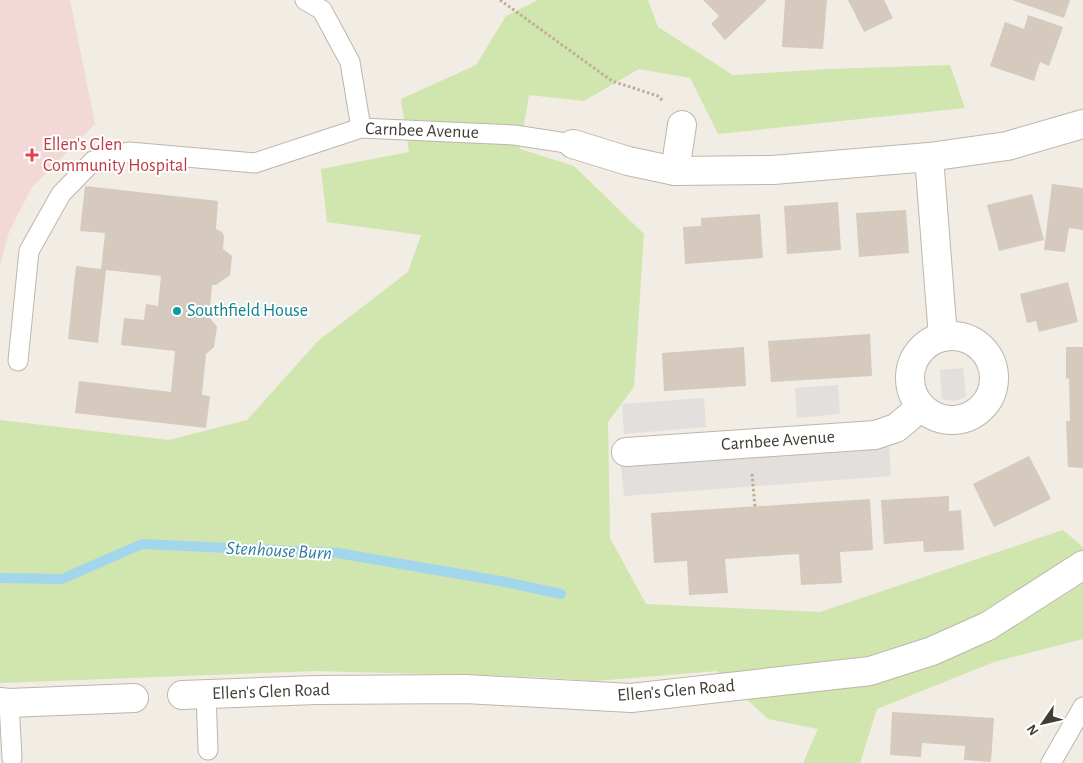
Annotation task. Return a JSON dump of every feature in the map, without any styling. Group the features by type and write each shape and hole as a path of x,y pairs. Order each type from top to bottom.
{"street":[{"name":"Carnbee Avenue","path":"573,144 628,161 675,171 774,170 929,157 1007,146 1083,124"},
{"path":"675,171 682,125"},
{"path":"929,157 943,337"},
{"path":"958,336 972,341 983,350 991,362 994,376 992,391 980,409 961,420 946,420 933,416 921,407 914,396 910,384 910,372 914,360 921,349 943,337 958,336"},
{"name":"Carnbee Avenue","path":"626,452 875,435 896,428 921,407"},
{"name":"Ellen's Glen Road","path":"194,695 317,690 465,688 631,698 870,670 932,651 988,626 1083,566"},
{"path":"4,702 134,698"}],"lane":[{"path":"305,0 322,10 350,62 360,128"},
{"name":"Carnbee Avenue","path":"18,361 29,251 61,194 93,160 129,152 255,163 360,128 514,135 573,144"},
{"path":"194,695 208,750"},
{"path":"4,702 12,758"},
{"path":"1051,763 1083,707"}],"path":[{"path":"500,0 612,81 658,96 682,125"}],"shaded area":[{"name":"Ellen's Glen Community Hospital","path":"0,0 70,0 95,124 32,187 9,232 0,265"},
{"path":"963,368 966,397 954,401 942,399 940,370"},
{"path":"838,385 840,414 797,418 795,388"},
{"path":"704,398 706,427 624,434 622,404"},
{"path":"889,446 891,476 624,496 621,466"}],"green space":[{"path":"538,0 648,0 658,27 733,75 829,69 950,65 965,108 718,134 690,78 639,69 584,101 529,95 520,149 574,166 644,234 634,387 608,422 610,538 646,604 820,612 1063,530 1083,547 1083,639 994,662 877,709 860,763 803,763 818,729 768,719 717,671 595,681 535,677 316,671 0,683 0,420 169,440 247,420 318,341 408,272 421,235 327,222 321,169 409,152 401,99 476,65 506,16"}],"building":[{"path":"703,0 767,0 725,40 711,24 719,16"},
{"path":"785,0 827,0 823,49 782,47"},
{"path":"848,0 884,0 893,18 864,32"},
{"path":"1012,0 1070,0 1064,18"},
{"path":"1028,15 1063,27 1049,66 1040,62 1034,81 990,66 1005,22 1024,29"},
{"path":"1052,184 1083,188 1083,230 1069,228 1065,252 1044,250"},
{"name":"Southfield House","path":"85,186 218,201 216,229 222,232 224,236 223,249 232,256 230,275 216,285 212,285 209,317 217,327 214,347 206,354 202,395 210,396 206,428 75,413 79,381 171,392 175,351 121,345 124,318 144,320 146,304 158,306 161,276 106,270 98,343 68,339 76,266 101,269 105,233 80,231"},
{"path":"1032,194 1044,240 999,251 987,205"},
{"path":"838,202 841,250 787,254 784,206"},
{"path":"906,210 909,253 859,257 856,213"},
{"path":"760,214 763,258 685,264 683,227 701,226 701,218"},
{"path":"1068,282 1078,322 1039,332 1036,321 1027,323 1020,294"},
{"path":"870,334 872,376 771,382 768,341"},
{"path":"744,347 746,386 664,391 662,353"},
{"path":"1066,347 1083,347 1083,468 1068,467 1066,421 1070,421 1069,378 1066,379"},
{"path":"1029,456 1051,499 994,527 973,484"},
{"path":"949,496 949,511 961,510 964,550 924,552 923,541 884,544 881,500"},
{"path":"870,499 873,550 840,552 842,583 801,585 799,554 725,559 728,593 689,595 687,561 654,563 651,513"},
{"path":"892,712 994,718 991,762 964,760 965,746 922,743 921,757 890,755"}],"waterway":[{"name":"Stenhouse Burn","path":"0,578 62,579 142,544 338,553 500,581 561,594"}],"place":[{"name":"Ellen's Glen Community Hospital","path":"32,155"},
{"name":"Southfield House","path":"177,311"}]}
